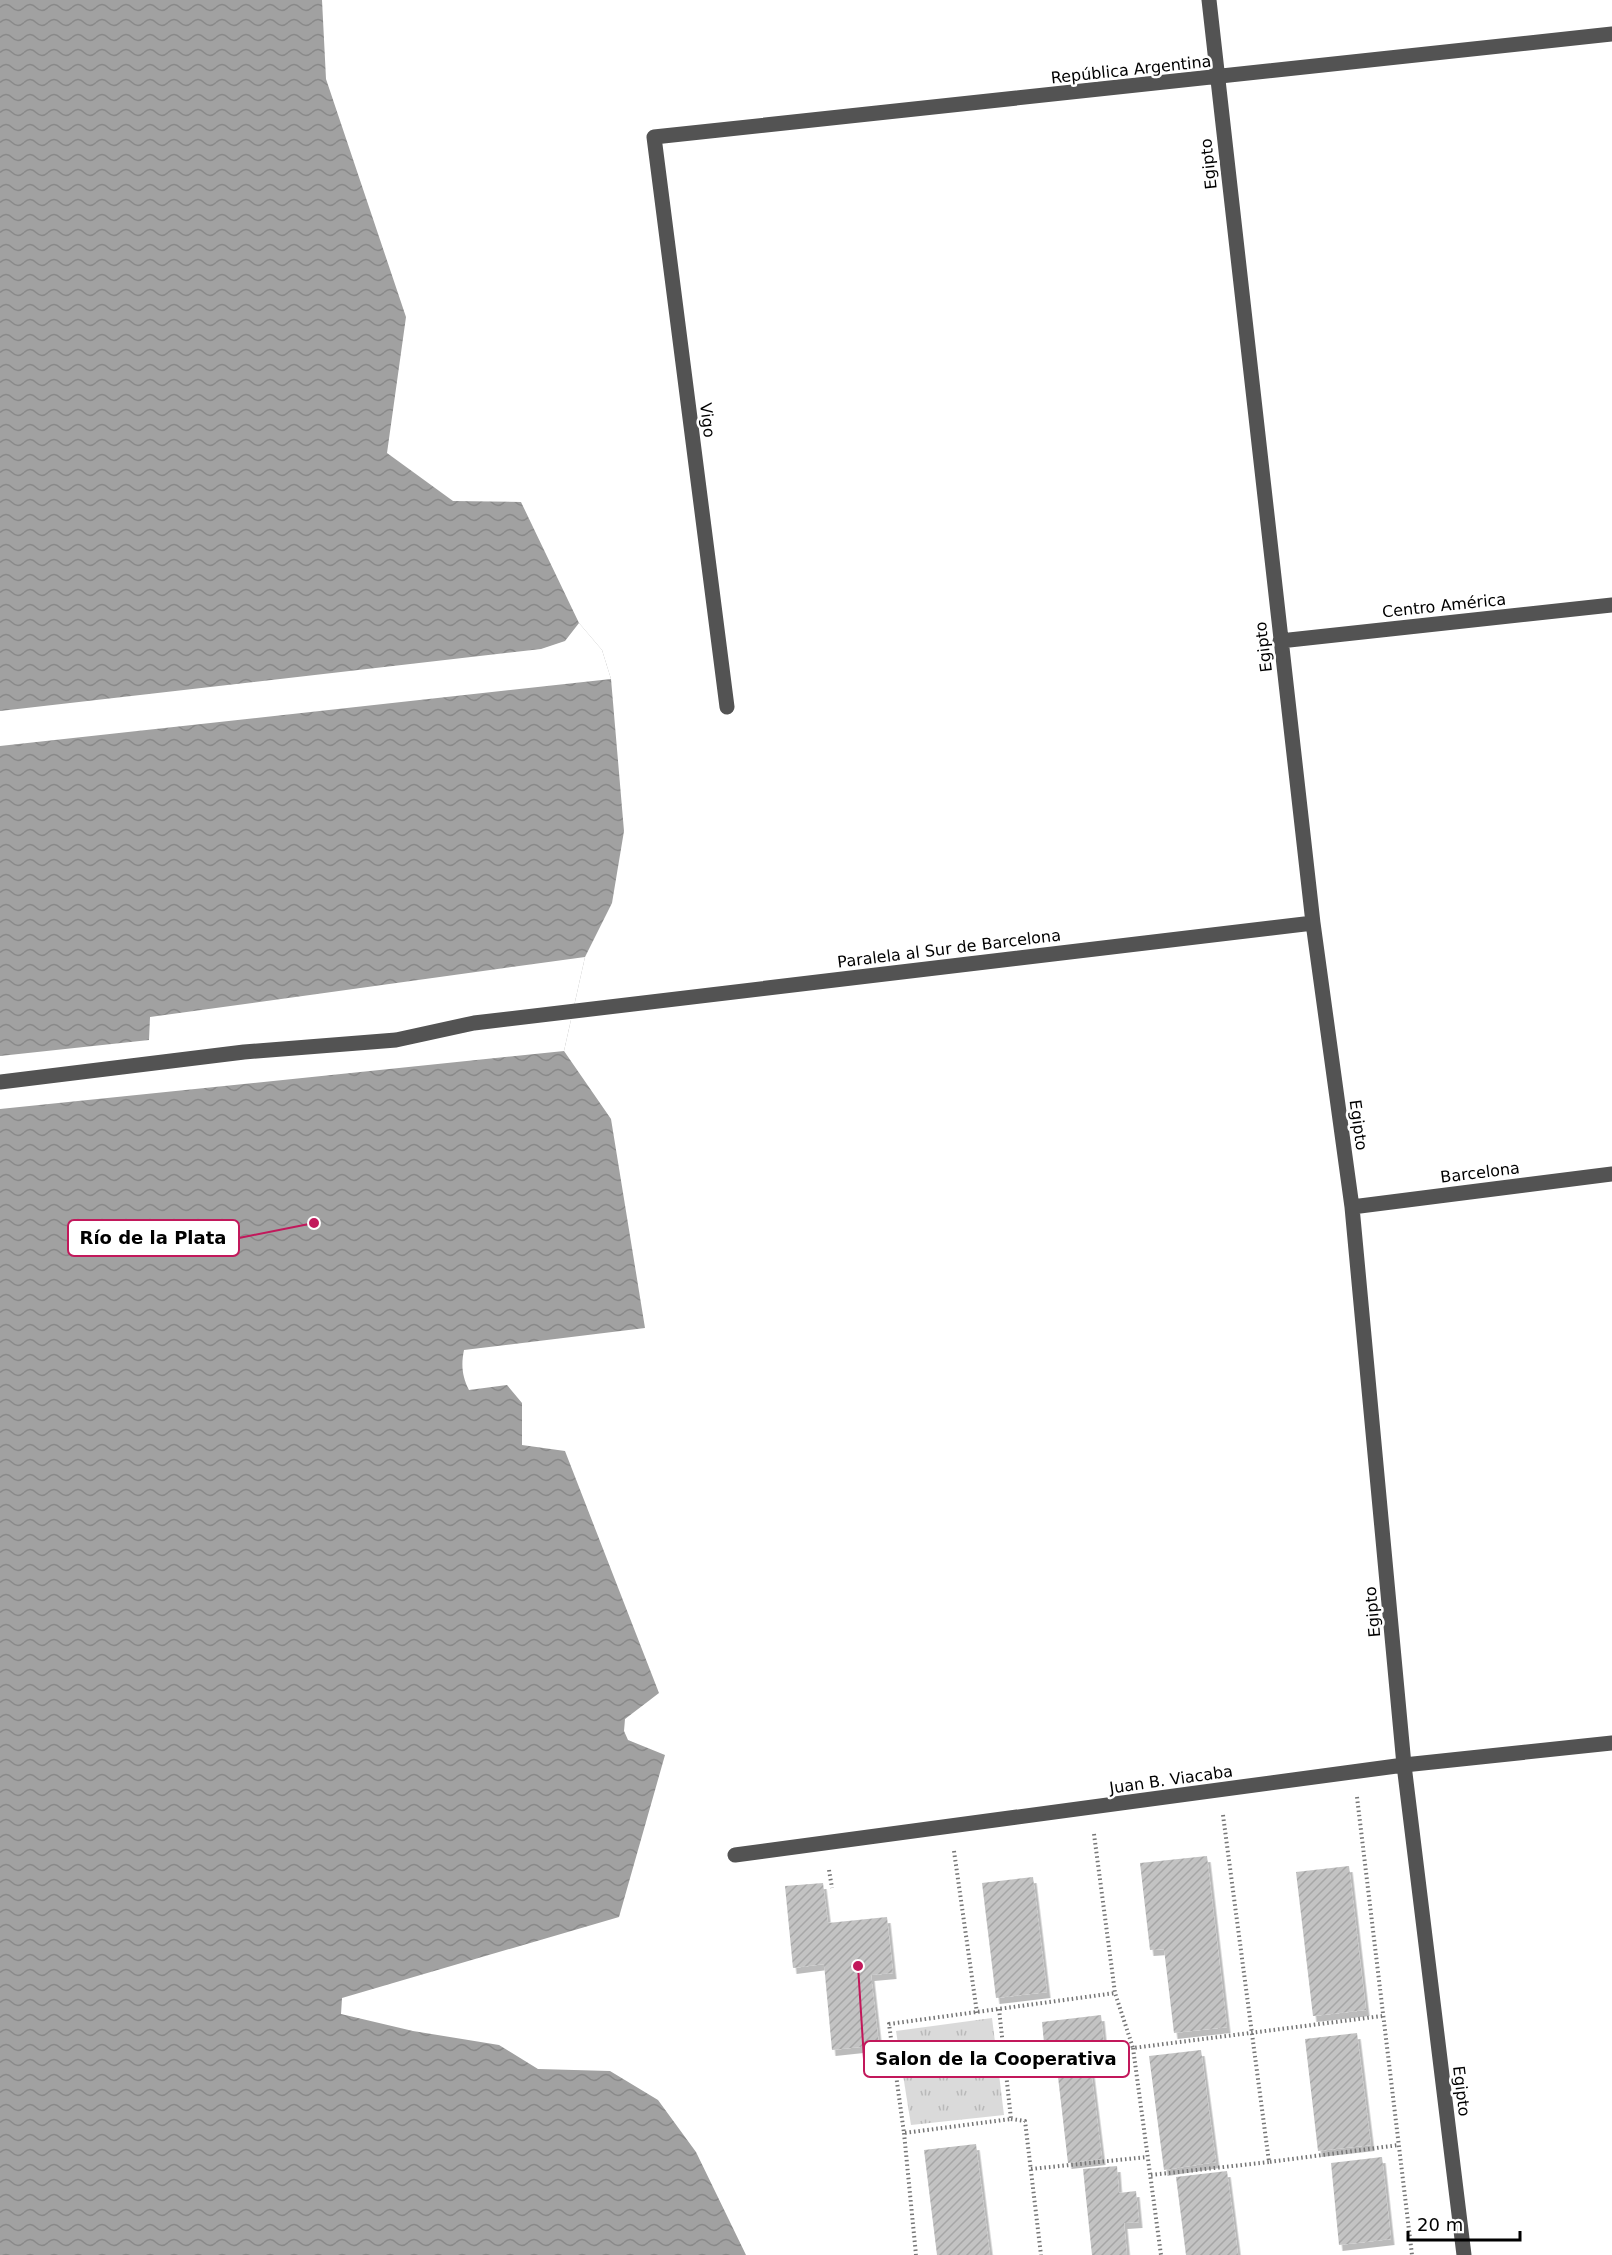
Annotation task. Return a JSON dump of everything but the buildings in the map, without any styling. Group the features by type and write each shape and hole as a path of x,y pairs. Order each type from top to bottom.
{"street":[{"name":"Egipto","path":"1209,0 1313,923 1352,1207 1404,1766 1464,2255"},
{"name":"República Argentina","path":"654,137 1612,34"},
{"name":"Vigo","path":"654,137 727,707"},
{"name":"Centro América","path":"1280,641 1612,605"},
{"name":"Paralela al Sur de Barcelona","path":"0,1082 243,1052 396,1040 474,1023 1313,923"},
{"name":"Barcelona","path":"1352,1207 1612,1174"},
{"name":"Juan B. Viacaba","path":"735,1855 1354,1772 1612,1743"}],"path":[{"path":"1354,1772 1412,2255"},
{"path":"1221,1807 1269,2162"},
{"path":"1090,1808 1115,1993 1133,2049 1161,2255"},
{"path":"951,1827 977,2013"},
{"path":"916,2255 904,2133 889,2024 1115,1993"},
{"path":"999,2009 1011,2119"},
{"path":"1133,2049 1382,2016"},
{"path":"904,2133 1011,2119 1025,2121 1041,2255"},
{"path":"1150,2175 1400,2145"},
{"path":"1031,2169 1147,2157"}],"green space":[{"path":"992,2018 1004,2115 911,2125 896,2031"}],"water":[{"path":"0,0 322,0 326,79 406,317 387,453 453,501 521,502 579,623 602,650 611,679 624,831 612,903 585,957 564,1051 611,1119 645,1328 464,1350 462,1366 469,1390 507,1385 522,1403 522,1445 565,1451 659,1693 625,1719 624,1731 628,1740 665,1755 619,1917 342,1998 341,2014 413,2031 499,2045 538,2069 610,2071 658,2100 696,2152 746,2255 0,2255"}],"pier":[{"path":"579,623 602,650 611,679 0,746 0,711 541,649 565,641"},
{"path":"585,957 564,1051 0,1109 0,1056 149,1040 150,1017"}],"place":[{"name":"Río de la Plata","path":"314,1223"},
{"name":"Salon de la Cooperativa","path":"858,1966"}]}
